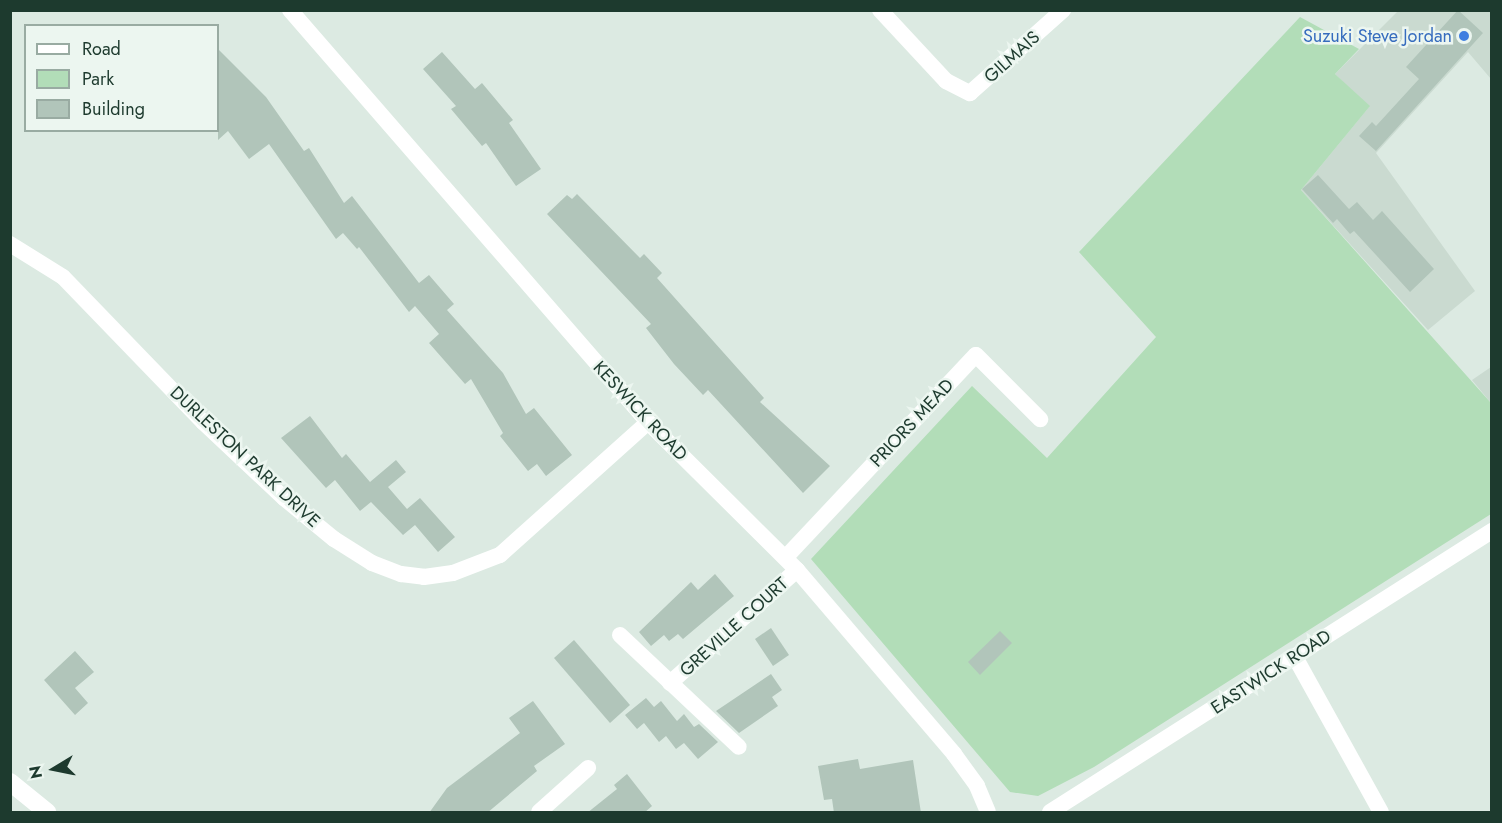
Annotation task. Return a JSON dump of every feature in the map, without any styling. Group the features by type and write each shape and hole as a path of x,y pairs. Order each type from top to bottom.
{"street":[{"name":"KESWICK ROAD","path":"290,10 648,422 786,556 954,754 977,786 988,813"},
{"name":"GILMAIS","path":"880,10 946,81 970,93 1063,10"},
{"name":"DURLESTON PARK DRIVE","path":"10,244 63,277 203,422 284,498 334,539 372,563 401,574 424,577 453,573 500,555 648,422"},
{"name":"PRIORS MEAD","path":"786,556 976,355 1040,419"},
{"name":"EASTWICK ROAD","path":"1050,813 1491,531"},
{"name":"GREVILLE COURT","path":"670,683 797,570"},
{"name":"GREVILLE COURT","path":"620,635 739,747"},
{"path":"1295,657 1381,813"},
{"path":"539,813 588,768"},
{"path":"10,782 47,813"}],"shaded area":[{"path":"1398,11 1491,11 1491,79 1468,52 1376,153 1475,291 1428,330 1301,190 1369,107 1335,74"},
{"path":"1491,367 1491,403 1472,380"}],"green space":[{"path":"1300,17 1359,49 1335,74 1370,106 1301,190 1491,403 1491,514 1094,767 1038,796 1010,792 811,559 972,386 1047,458 1156,337 1079,252"}],"building":[{"path":"1458,10 1483,33 1376,151 1359,136 1372,122 1376,126 1419,79 1406,67"},
{"path":"219,50 266,97 304,151 309,148 344,203 352,196 419,283 429,275 454,304 447,310 503,373 526,414 534,408 572,455 546,476 537,464 528,471 500,436 503,433 471,379 465,384 429,343 439,334 415,306 409,312 359,247 357,249 343,233 336,239 269,144 249,159 228,131 218,140"},
{"path":"442,52 475,89 482,83 513,120 509,123 541,169 516,186 486,143 482,146 451,109 456,106 423,69"},
{"path":"1318,175 1349,209 1357,202 1373,220 1382,211 1434,269 1410,292 1354,231 1350,234 1337,219 1333,223 1302,189"},
{"path":"577,194 640,258 644,254 662,273 657,278 764,398 760,402 830,466 803,493 708,390 703,395 674,364 646,328 651,324 547,214 567,195 572,199"},
{"path":"310,416 342,458 346,454 370,482 396,460 406,472 388,487 407,509 420,498 455,537 438,552 415,525 403,535 371,502 360,511 335,480 326,488 281,438"},
{"path":"715,574 734,596 683,639 678,634 669,641 664,635 651,646 639,632 691,582 698,590"},
{"path":"771,628 789,655 773,666 755,639"},
{"path":"1000,631 1012,643 980,675 968,662"},
{"path":"574,640 630,705 610,723 554,658"},
{"path":"75,651 94,672 75,688 88,703 75,715 44,680"},
{"path":"771,674 782,690 772,697 778,706 739,733 716,711"},
{"path":"646,698 654,707 661,701 677,721 684,714 694,727 699,724 718,742 698,759 684,743 676,749 666,736 659,742 644,723 637,729 625,715"},
{"path":"533,701 565,744 534,766 537,771 487,813 429,813 447,788 520,733 509,718"},
{"path":"858,759 860,769 913,760 921,813 834,813 832,799 824,800 818,766"},
{"path":"627,774 652,806 644,813 587,813 617,789 614,785"}],"place":[{"name":"Suzuki Steve Jordan","path":"1464,36"}]}
